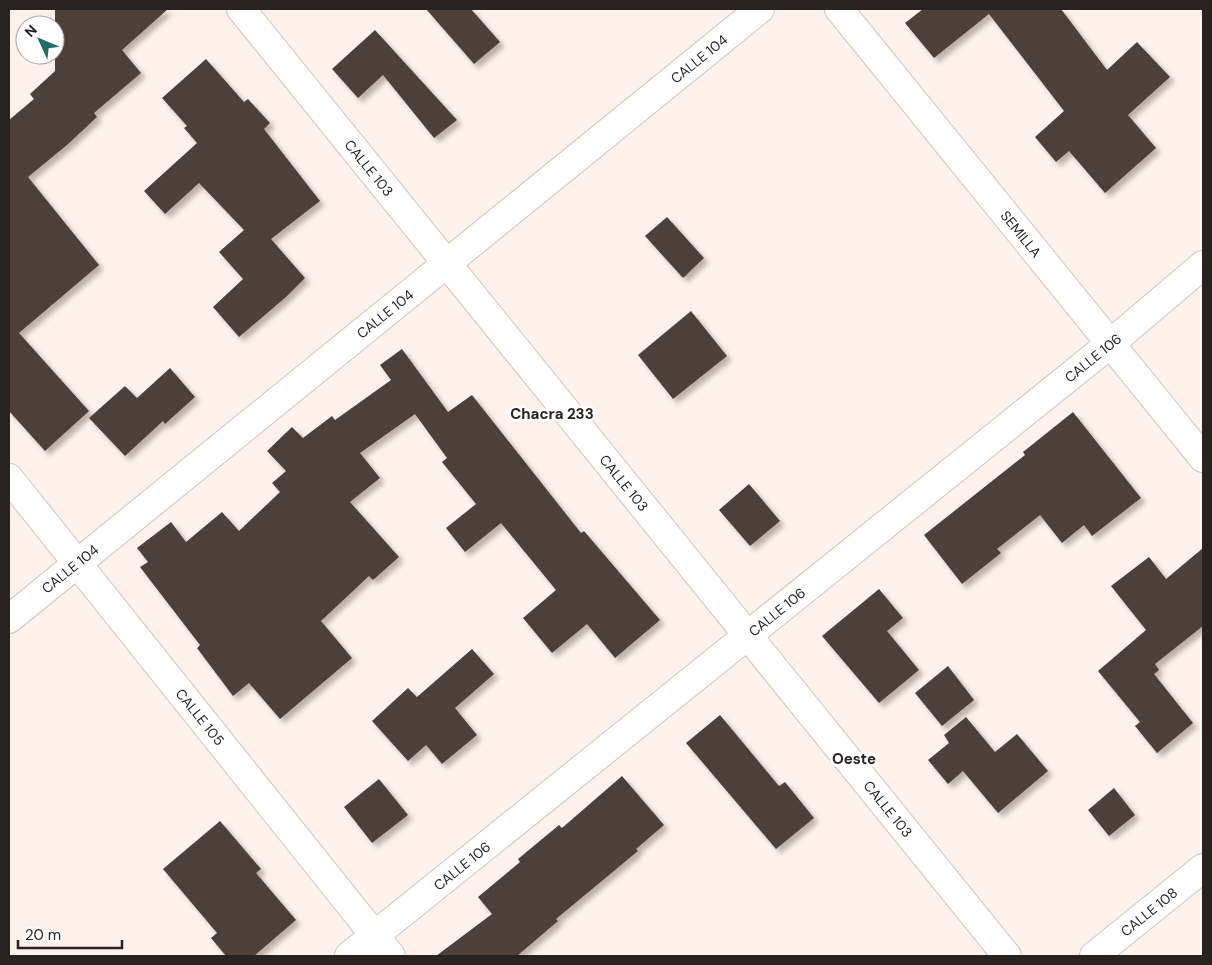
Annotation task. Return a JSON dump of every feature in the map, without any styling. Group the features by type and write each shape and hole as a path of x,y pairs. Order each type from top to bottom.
{"street":[{"name":"CALLE 103","path":"241,9 1007,956"},
{"name":"CALLE 104","path":"9,619 760,9"},
{"name":"SEMILLA","path":"839,9 1203,458"},
{"name":"CALLE 106","path":"349,956 383,946 748,636 1110,344 1203,265"},
{"name":"CALLE 105","path":"9,478 383,946"},
{"name":"CALLE 108","path":"1094,956 1203,868"}],"building":[{"path":"55,9 168,9 122,50 141,73 94,113 97,117 67,145 28,177 99,265 19,333 89,411 45,451 9,411 9,120 34,99 30,94 55,71 55,65 65,65 65,15 55,15"},
{"path":"426,9 471,9 500,42 474,64"},
{"path":"923,9 1061,9 1107,70 1137,42 1170,77 1128,115 1156,148 1105,193 1069,151 1056,162 1035,137 1064,111 989,14 934,58 905,23"},
{"path":"375,30 457,120 434,138 383,75 358,98 332,69"},
{"path":"206,59 244,102 248,99 270,123 264,129 320,201 271,239 305,278 286,297 239,337 213,307 243,279 219,252 244,230 199,183 165,214 144,191 197,143 184,128 187,126 162,98"},
{"path":"667,217 704,258 683,278 645,236"},
{"path":"691,311 727,356 673,399 638,355"},
{"path":"402,349 448,412 472,395 581,533 584,531 660,620 615,658 587,624 552,653 523,618 556,590 501,523 465,552 446,528 476,504 442,462 447,458 415,414 360,453 380,478 350,502 399,557 373,580 369,576 321,621 352,658 280,719 249,683 233,696 197,648 200,645 140,567 148,562 137,548 171,522 186,542 222,512 239,531 280,492 272,483 286,471 267,451 292,427 303,438 332,416 335,420 391,380 380,365"},
{"path":"170,368 195,397 165,424 163,421 125,456 89,418 125,386 137,398"},
{"path":"1073,412 1141,498 1092,536 1084,525 1062,543 1040,515 997,549 1001,553 962,584 924,535 1025,455 1023,452"},
{"path":"749,484 780,521 750,546 719,510"},
{"path":"1203,548 1203,626 1155,664 1159,670 1154,674 1193,723 1157,753 1135,726 1140,722 1098,671 1146,630 1111,586 1149,557 1166,579"},
{"path":"879,589 903,618 887,631 919,670 879,703 822,636"},
{"path":"472,649 494,674 455,708 477,735 442,764 426,745 408,761 372,721 408,688 417,697"},
{"path":"948,666 974,700 942,726 915,693"},
{"path":"720,715 779,786 785,782 814,818 776,849 686,743"},
{"path":"966,717 995,752 1017,734 1048,771 998,813 963,771 948,784 928,760 949,743 944,735"},
{"path":"622,776 664,825 636,849 638,851 556,919 558,921 517,956 436,956 492,914 478,897 520,862 518,859 559,825 562,828"},
{"path":"379,779 408,815 372,843 344,807"},
{"path":"1114,788 1135,815 1109,836 1088,810"},
{"path":"220,821 261,869 256,873 296,920 254,956 226,956 211,938 217,933 163,869"}],"district":[{"name":"Chacra 233","path":"552,414"},
{"name":"Oeste","path":"854,759"}]}
